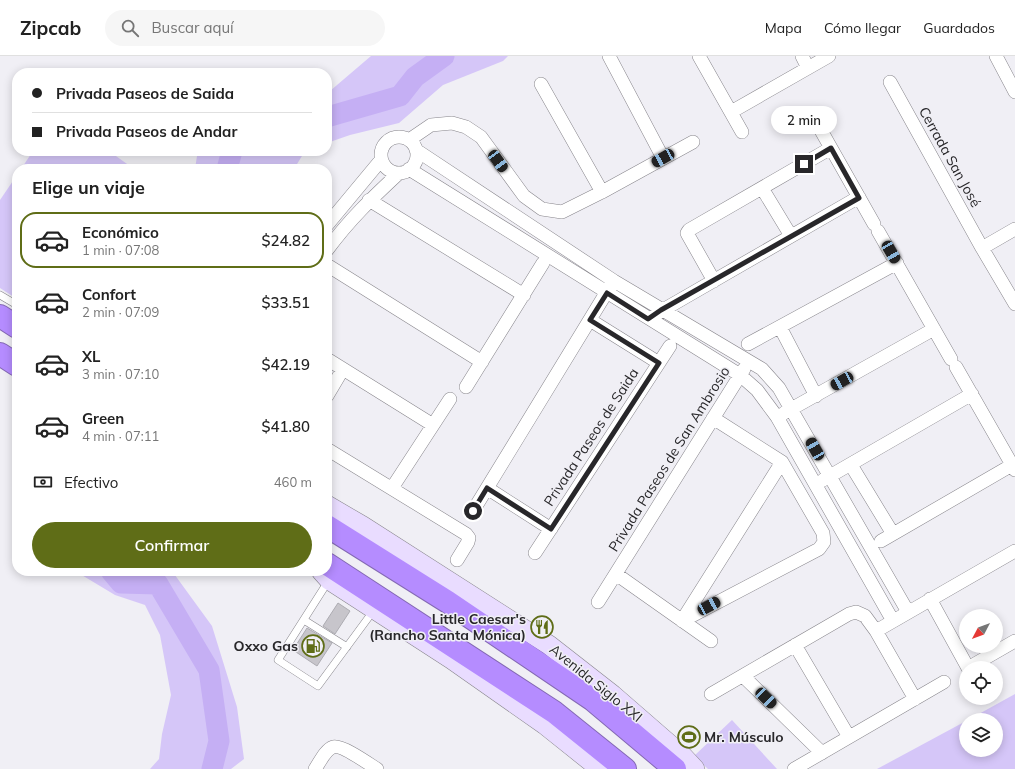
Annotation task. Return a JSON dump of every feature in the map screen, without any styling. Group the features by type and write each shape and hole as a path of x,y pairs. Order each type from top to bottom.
{"highway":[{"path":"0,316 12,324"},
{"path":"0,354 12,362"},
{"name":"Avenida Siglo XXI","path":"332,529 453,595 593,700 675,769"},
{"path":"332,576 625,769"}],"street":[{"path":"609,56 663,158"},
{"path":"699,56 742,132"},
{"path":"802,56 808,68"},
{"path":"731,112 829,56"},
{"path":"996,56 1015,92"},
{"name":"Cerrada San José","path":"890,82 982,248 1015,304"},
{"path":"541,84 602,192"},
{"path":"814,118 1014,468 881,542"},
{"path":"412,145 431,126 452,123 466,127 481,137 524,196 542,209 562,212 602,192 693,142"},
{"path":"893,621 777,417 757,390 740,375 607,293 545,259 404,171 388,170 381,160 380,154 385,142 390,138 403,137 412,145 614,281 762,370 779,388 908,612"},
{"path":"332,243 345,226 369,200 416,160 412,145"},
{"path":"714,281 688,236 687,233 689,230 831,148"},
{"path":"332,219 381,160"},
{"path":"762,188 791,236"},
{"path":"648,319 661,310 859,198"},
{"path":"369,200 524,295"},
{"path":"982,248 1015,229"},
{"path":"466,387 545,259"},
{"path":"748,344 897,263"},
{"path":"332,269 482,362"},
{"path":"473,511 614,281"},
{"name":"Privada Paseos de Saida","path":"590,320 659,363"},
{"path":"780,327 816,396"},
{"path":"777,417 934,329"},
{"name":"Privada Paseos de Saida","path":"535,553 670,346"},
{"name":"Privada Paseos de San Ambrosio","path":"598,602 749,361"},
{"path":"332,362 433,425"},
{"path":"332,388 343,369"},
{"path":"816,484 972,394"},
{"path":"392,488 450,398"},
{"path":"682,621 818,549 824,542 823,533 782,462 713,418"},
{"path":"332,452 466,534 469,538 468,542 458,560"},
{"path":"682,621 782,462"},
{"path":"851,465 893,534"},
{"name":"Privada Paseos de Saida","path":"487,488 551,529"},
{"name":"Avenida Siglo XXI","path":"332,508 363,526 453,595 549,645 613,695 682,755 695,769"},
{"path":"876,631 1015,550"},
{"name":"Privada Paseos de San Ambrosio","path":"616,574 711,641"},
{"path":"930,599 961,661"},
{"path":"712,694 849,614 856,612 865,616 876,631 915,699"},
{"path":"981,661 1015,641"},
{"path":"795,646 849,737"},
{"path":"743,676 822,753"},
{"path":"794,769 944,682"},
{"path":"549,718 600,769"},
{"path":"315,769 327,752 333,747 340,746 377,769"}],"lane":[{"path":"0,295 12,302"},
{"path":"324,576 304,620 278,660 318,686 378,605"},
{"path":"304,620 347,647"}],"shaded area":[{"path":"371,56 508,56 503,61 443,85 399,123 350,135 332,141 332,89"},
{"path":"30,156 116,156 127,164 24,164"},
{"path":"197,156 302,156 297,164 196,164"},
{"path":"12,182 12,296 0,288 0,200"},
{"path":"83,576 176,576 212,626 237,707 244,759 231,769 150,769 159,759 162,734 171,695 160,635 145,605 115,595"},
{"path":"1015,694 1015,769 877,769 959,725 959,757 1003,757 1003,713 981,713 995,705 1003,705 1003,701"},
{"path":"732,720 777,769 708,769 694,756"}],"building":[{"name":"Oxxo Gas","path":"338,603 350,611 335,634 323,626"},
{"name":"Oxxo Gas","path":"307,628 332,643 317,666 293,650"}],"waterway":[{"path":"332,116 400,96 415,77 444,56"},
{"path":"228,164 231,156"},
{"path":"115,576 121,583 158,584 209,670 219,741 212,769"}],"place":[{"name":"Little Caesar's (Rancho Santa Mónica)","path":"542,627"},
{"name":"Oxxo Gas","path":"313,646"},
{"name":"Mr. Músculo","path":"689,737"}],"route":[{"path":"473,511 487,488 551,529 659,363 590,320 607,293 648,319 661,310 859,198 831,148 804,164"}]}
